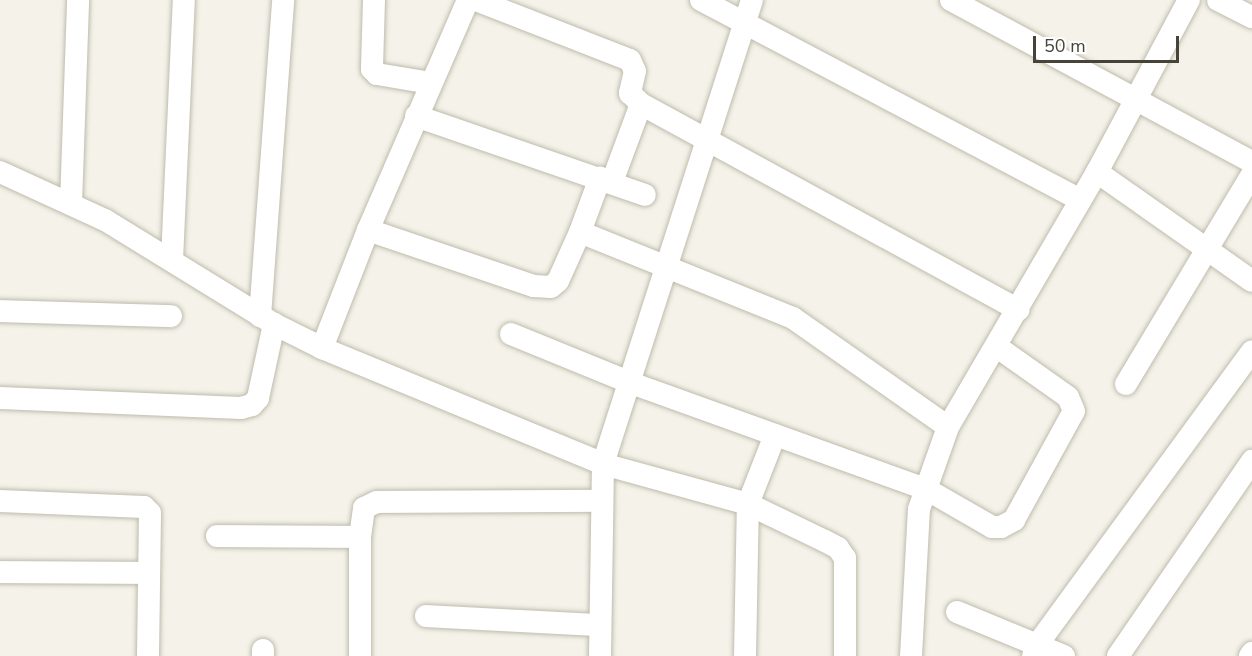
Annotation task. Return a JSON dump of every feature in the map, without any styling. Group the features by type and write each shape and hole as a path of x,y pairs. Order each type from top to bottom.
{"street":[{"path":"71,204 78,0"},
{"path":"172,260 184,0"},
{"path":"0,398 241,408 252,405 258,398 267,320 283,0"},
{"path":"374,0 372,69 377,74 431,83"},
{"path":"322,348 368,230 468,0"},
{"path":"476,0 630,60 635,71 630,93 641,104 1019,310"},
{"path":"700,0 745,26 1081,200"},
{"path":"600,656 599,501 603,464 631,383 664,264 752,0"},
{"path":"951,0 1134,101 1252,162"},
{"path":"911,656 916,530 926,489 948,427 1019,310 1189,0"},
{"path":"1218,0 1252,16"},
{"path":"368,230 542,288 558,281 641,104"},
{"path":"416,116 645,195"},
{"path":"0,172 71,204 172,260 267,320 322,348 603,464 748,504 838,548 844,558 845,656"},
{"path":"1096,172 1252,280"},
{"path":"1126,384 1252,174"},
{"path":"580,232 793,318 948,427"},
{"path":"0,311 171,316"},
{"path":"511,334 631,383 926,489 992,526 1008,526 1072,419 1073,403 1068,397 996,346"},
{"path":"1035,650 1252,351"},
{"path":"745,656 748,504 775,435"},
{"path":"1118,656 1252,461"},
{"path":"0,501 144,507 150,513 148,656"},
{"path":"360,656 360,537 364,508 377,502 599,501"},
{"path":"217,536 360,537"},
{"path":"0,572 149,573"},
{"path":"957,612 1035,650 1064,656"},
{"path":"426,616 600,625"}]}
